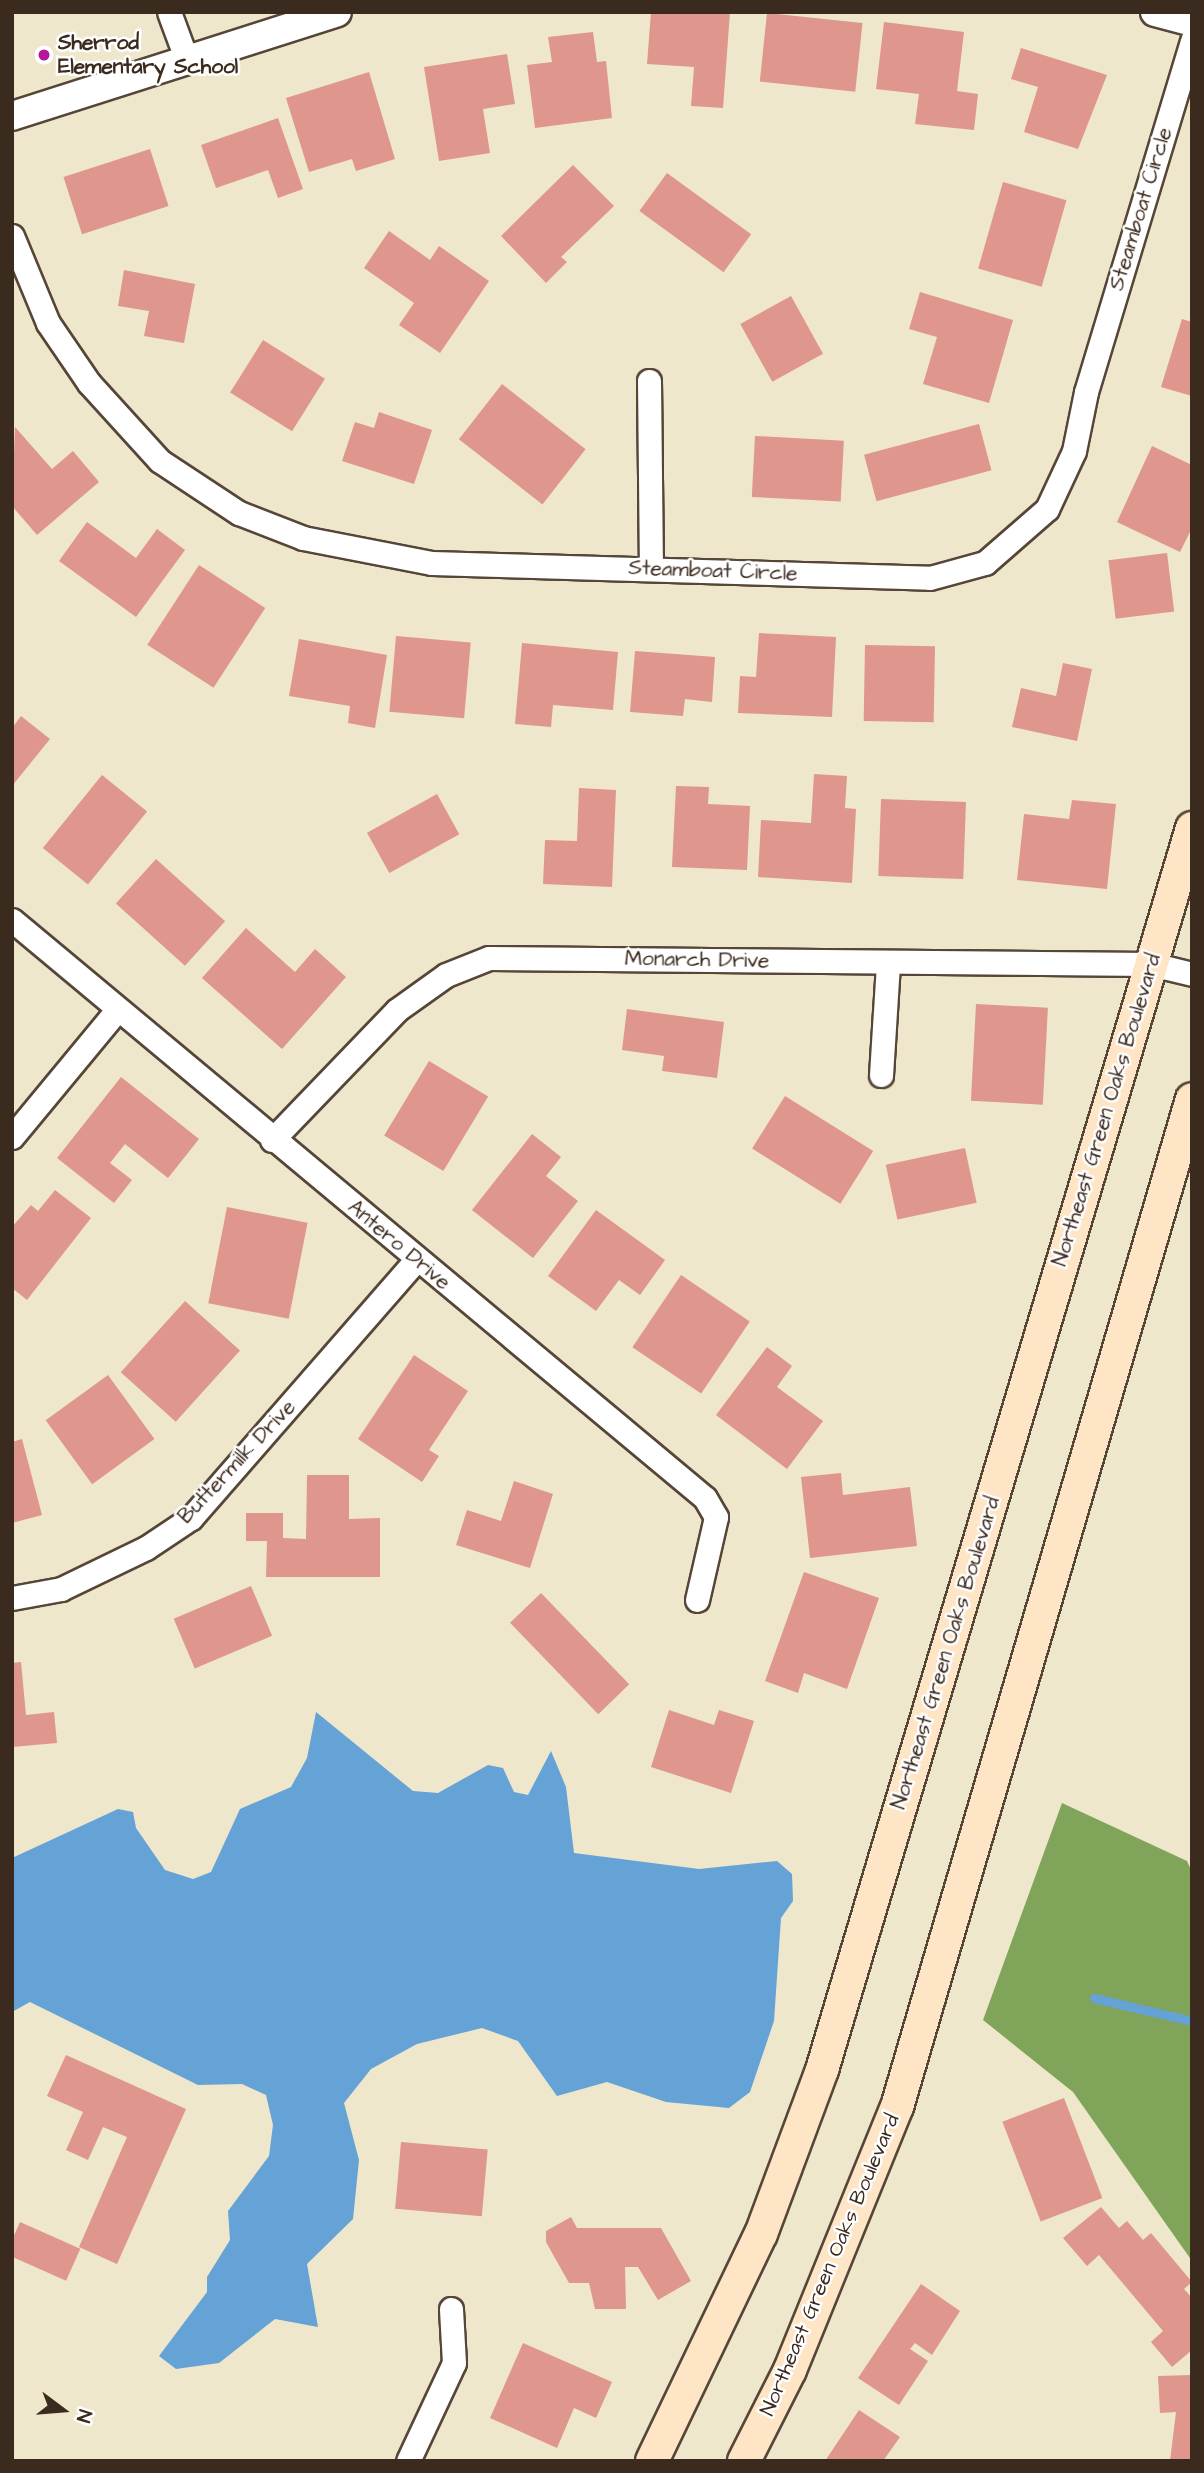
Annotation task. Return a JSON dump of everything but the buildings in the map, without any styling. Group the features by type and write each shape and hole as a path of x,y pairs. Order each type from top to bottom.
{"main road":[{"name":"Northeast Green Oaks Boulevard","path":"652,2461 761,2234 822,2070 1192,828"},
{"name":"Northeast Green Oaks Boulevard","path":"744,2461 790,2370 897,2107 1192,1099"}],"street":[{"path":"169,12 186,58"},
{"path":"12,117 186,58 337,12"},
{"path":"1155,12 1192,22"},
{"name":"Steamboat Circle","path":"12,236 48,323 89,383 160,461 239,513 344,549 432,563 930,578 985,563 1027,533 1047,509 1074,451 1086,392 1192,40"},
{"path":"649,381 651,569"},
{"name":"Antero Drive","path":"12,920 272,1140 705,1498 716,1517 697,1600"},
{"name":"Monarch Drive","path":"272,1140 397,1010 446,975 489,958 1150,964 1192,974"},
{"path":"881,1075 888,963"},
{"path":"12,1137 117,1010"},
{"name":"Buttermilk Drive","path":"12,1598 61,1589 146,1548 191,1518 416,1260"},
{"path":"408,2461 454,2363 451,2309"}],"green space":[{"path":"1062,1803 1187,1861 1192,1872 1192,2261 1073,2092 983,2020"}],"water":[{"path":"316,1712 413,1791 438,1793 488,1765 503,1768 514,1792 528,1795 551,1751 566,1787 574,1853 699,1869 777,1861 792,1874 793,1901 781,1918 774,2021 750,2092 729,2108 666,2102 607,2082 557,2096 518,2041 482,2028 417,2044 371,2069 344,2103 359,2160 353,2219 307,2264 318,2327 275,2319 219,2363 176,2369 159,2356 207,2292 207,2277 230,2240 228,2211 269,2156 273,2125 266,2095 242,2084 198,2085 30,2002 12,2012 12,1858 118,1809 133,1812 136,1828 165,1870 193,1879 211,1872 240,1809 291,1787 307,1758"}],"waterway":[{"path":"1094,1998 1192,2021"}],"place":[{"name":"Sherrod Elementary School","path":"44,55"}]}
